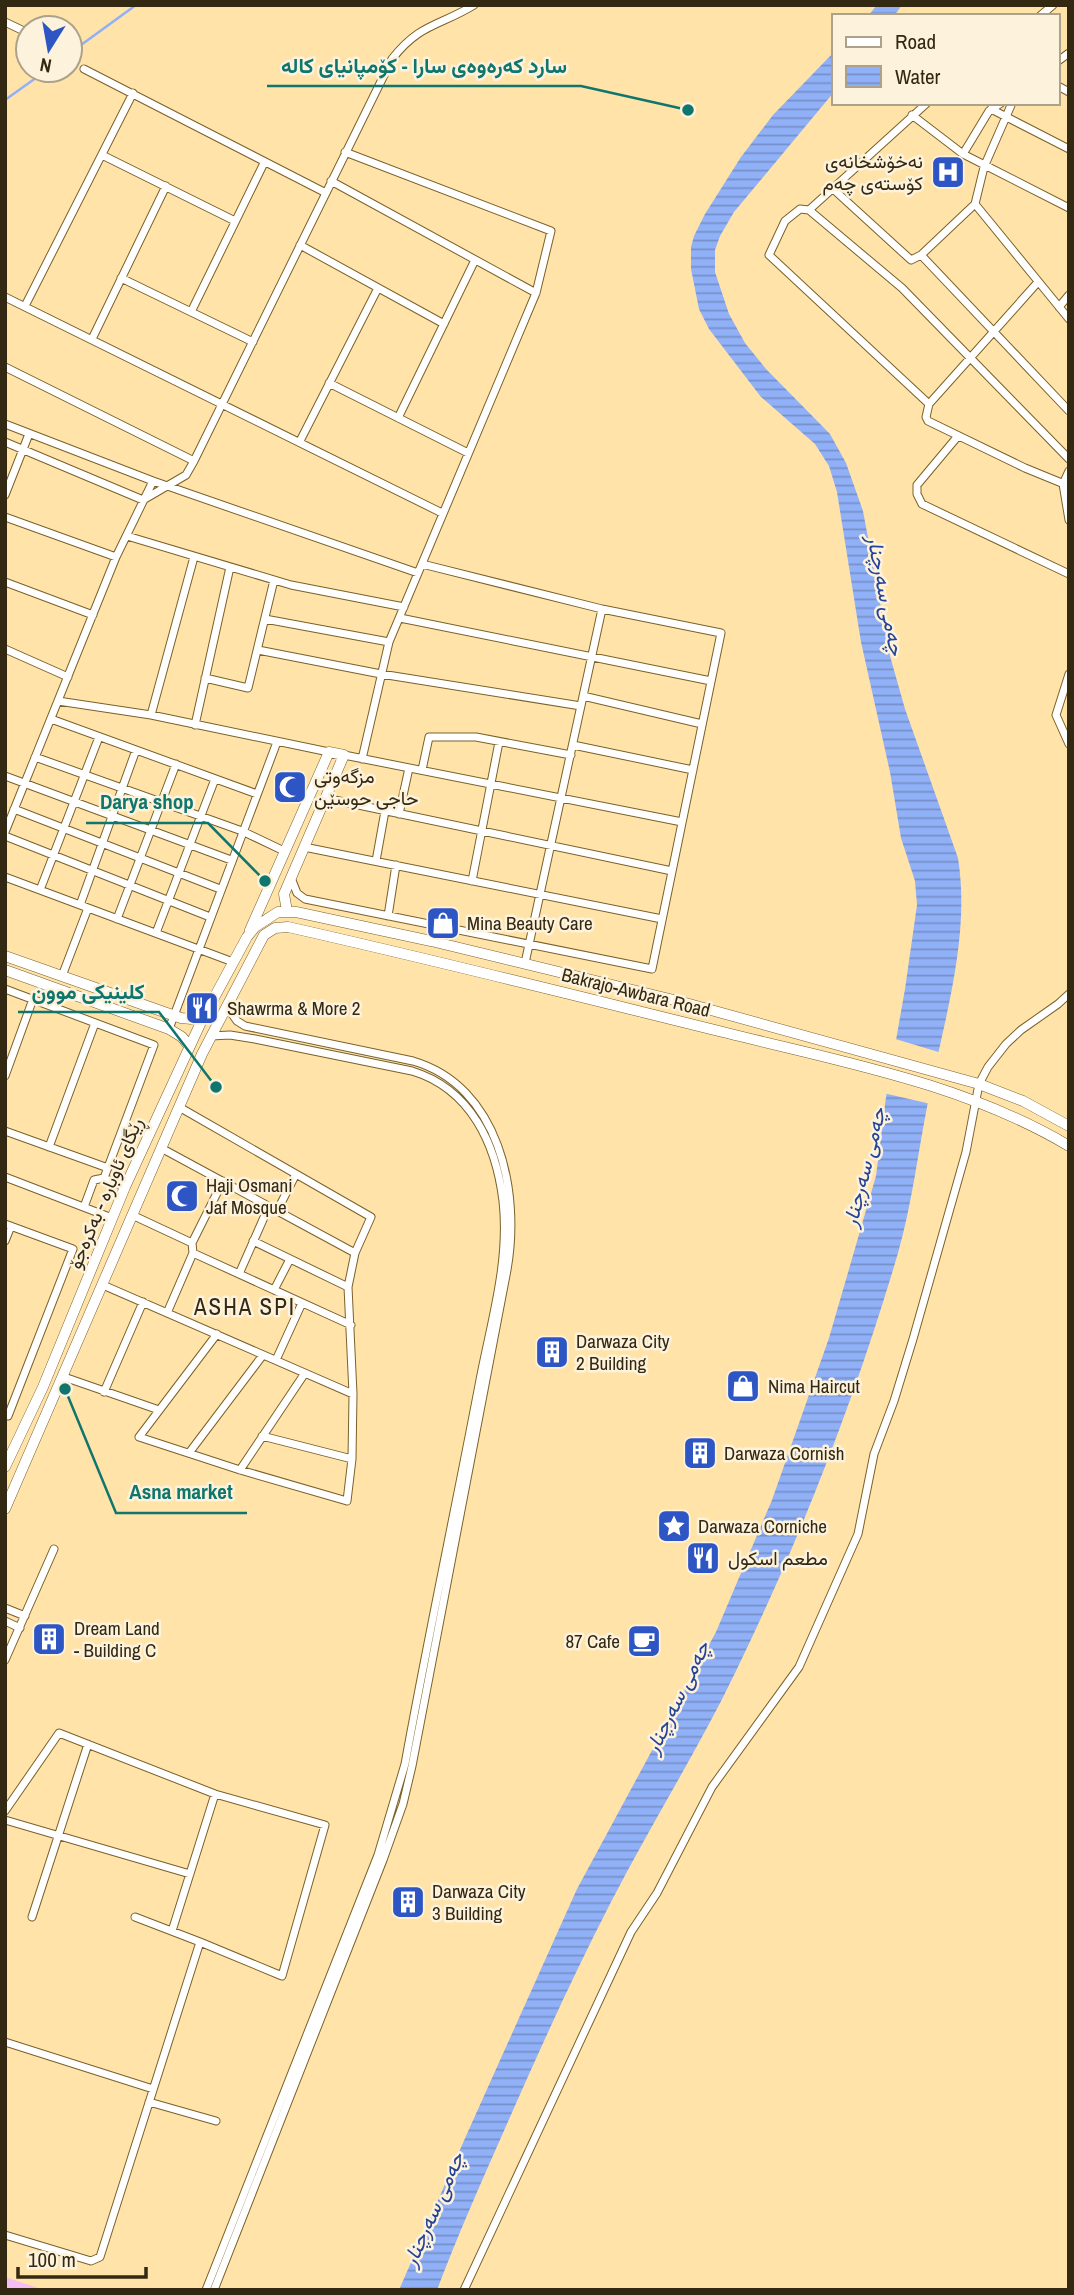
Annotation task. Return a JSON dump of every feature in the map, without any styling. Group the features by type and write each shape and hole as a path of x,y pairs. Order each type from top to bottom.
{"main road":[{"path":"247,937 270,916 287,911 284,894 344,755 329,752"},
{"name":"ڕێگای ئاوبارە - بەکرەجۆ","path":"5,1467 43,1387 125,1187 191,1042 247,937 329,752"},
{"name":"Bakrajo-Awbara Road","path":"287,911 431,941 682,1002 979,1084 1023,1101 1069,1126"},
{"name":"Bakrajo-Awbara Road","path":"5,1510 202,1054 264,935 275,928 288,927 427,958 868,1068 976,1100 1010,1114 1069,1146"},
{"path":"427,958 431,941"},
{"path":"5,956 174,1016 187,1020 202,1020"},
{"path":"5,970 169,1029 202,1045 202,1054"},
{"path":"854,1065 858,1052"},
{"path":"43,1387 48,1398 57,1394"},
{"path":"32,1410 42,1409 46,1419"}],"street":[{"path":"144,500 186,475 194,461 384,72 402,46 427,27 474,5"},
{"path":"84,69 326,193"},
{"path":"25,306 133,93"},
{"path":"809,210 924,105"},
{"path":"963,154 991,109 998,105"},
{"path":"832,188 911,260 921,255 975,204 984,167 1011,105"},
{"path":"991,109 1069,149"},
{"path":"912,115 984,167 1069,208"},
{"path":"345,152 551,231 536,293 389,642 362,759"},
{"path":"102,155 235,221"},
{"path":"191,312 264,163"},
{"path":"331,181 536,293"},
{"path":"92,339 166,186"},
{"path":"975,204 1069,319"},
{"path":"929,404 769,255 785,221 800,209 809,210 902,288 1069,459"},
{"path":"300,245 444,324"},
{"path":"921,255 1069,411"},
{"path":"398,418 475,260"},
{"path":"121,278 253,342"},
{"path":"1038,282 929,404 926,412 928,421 1066,485"},
{"path":"300,441 378,288"},
{"path":"1059,307 1069,295"},
{"path":"5,297 442,513"},
{"path":"5,366 194,461"},
{"path":"329,383 468,453"},
{"path":"5,424 153,481 418,573"},
{"path":"5,495 29,434"},
{"path":"958,436 917,485 917,494 922,504 1069,574"},
{"path":"5,442 144,500"},
{"path":"1069,471 1066,485 1069,520"},
{"path":"153,481 116,557 5,834 210,917"},
{"path":"5,517 116,557"},
{"path":"127,536 274,580 404,607"},
{"path":"151,715 194,557"},
{"path":"291,877 297,893 305,899 652,969 721,633 602,609 422,564"},
{"path":"195,725 230,567"},
{"path":"205,678 248,688 274,580"},
{"path":"5,582 93,615"},
{"path":"525,963 602,609"},
{"path":"400,618 711,681"},
{"path":"265,619 389,642"},
{"path":"5,649 68,677"},
{"path":"258,650 381,674 581,706"},
{"path":"1069,674 1065,698 1056,715 1069,744"},
{"path":"583,696 702,724"},
{"path":"58,701 151,715 329,752"},
{"path":"51,719 257,794"},
{"path":"40,890 99,737"},
{"path":"422,770 429,737 476,737 570,755"},
{"path":"169,1029 277,742"},
{"path":"472,881 499,742"},
{"path":"573,745 693,770"},
{"path":"62,976 93,870 136,750"},
{"path":"344,755 682,822"},
{"path":"36,757 242,831 284,851"},
{"path":"117,919 176,764"},
{"path":"399,814 409,768"},
{"path":"5,776 231,860"},
{"path":"156,933 215,779"},
{"path":"325,798 672,871"},
{"path":"14,809 220,889"},
{"path":"376,861 385,811"},
{"path":"304,846 662,919"},
{"path":"388,916 396,865"},
{"path":"5,877 233,962"},
{"path":"5,989 154,1045 104,1178"},
{"path":"464,2290 631,1932 657,1893 712,1787 799,1667 843,1570 858,1534 880,1433 894,1401 914,1339 966,1152 979,1084 1006,1044 1069,994"},
{"path":"5,1076 33,999"},
{"path":"214,2290 336,1984 403,1804 507,1270 511,1233 507,1182 496,1143 478,1106 454,1080 435,1068 413,1061 245,1027 227,1007"},
{"path":"49,1147 95,1023"},
{"path":"206,2290 377,1855 395,1802 405,1764 504,1242 502,1199 487,1140 471,1110 442,1084 412,1071 281,1044 239,1036 211,1037"},
{"path":"179,1107 370,1214 370,1220 355,1253 348,1287 353,1394 352,1460 347,1501 139,1437 217,1335"},
{"path":"5,1131 107,1168"},
{"path":"161,1148 355,1253"},
{"path":"277,1211 296,1174"},
{"path":"5,1177 113,1218"},
{"path":"84,1207 94,1180 104,1178 125,1187"},
{"path":"167,1313 193,1253 192,1243 223,1181"},
{"path":"239,1274 269,1206"},
{"path":"132,1215 192,1243"},
{"path":"5,1241 8,1225 73,1249 8,1416 5,1415"},
{"path":"253,1241 348,1287"},
{"path":"193,1253 351,1325"},
{"path":"274,1290 290,1259"},
{"path":"103,1285 353,1394"},
{"path":"104,1392 143,1302"},
{"path":"276,1360 302,1303"},
{"path":"189,1453 263,1355"},
{"path":"240,1470 305,1373"},
{"path":"64,1377 159,1409"},
{"path":"262,1436 352,1460"},
{"path":"5,1660 54,1549"},
{"path":"5,1608 25,1616"},
{"path":"5,1621 20,1628"},
{"path":"5,1811 59,1733 215,1794 325,1825 282,1976 135,1917"},
{"path":"32,1917 88,1744"},
{"path":"172,1931 215,1794"},
{"path":"5,1820 190,1874"},
{"path":"5,2235 90,2261 100,2257 200,1942"},
{"path":"5,2042 153,2090"},
{"path":"149,2102 216,2121"}],"shaded area":[{"path":"5,2277 44,2290 5,2290"}],"water":[{"path":"877,5 902,5 895,14 870,14"},
{"path":"832,54 832,94 734,212 715,250 715,272 729,314 745,343 766,369 830,434 846,463 863,511 890,656 905,709 958,858 961,919 954,980 898,1253 864,1360 805,1518 721,1700 626,1873 569,1988 486,2172 437,2290 399,2290 577,1889 716,1632 772,1500 829,1338 876,1176 917,905 915,881 901,838 890,772 861,642 837,492 829,466 815,444 761,397 709,329 699,309 691,269 691,247 705,214 741,157 773,115"}],"pier":[{"path":"892,1038 942,1053 931,1104 883,1093"}],"waterway":[{"path":"84,43 136,5"},
{"path":"5,100 27,84"}],"place":[{"name":"سارد کەرەوەی سارا - کۆمپانیای کالە","path":"688,110"},
{"name":"نەخۆشخانەی کۆستەی چەم","path":"948,172"},
{"name":"مزگەوتی حاجی حوسێن","path":"290,787"},
{"name":"Darya shop","path":"265,881"},
{"name":"Mina Beauty Care","path":"443,923"},
{"name":"Shawrma & More 2","path":"202,1008"},
{"name":"کلینیکی موون","path":"216,1087"},
{"name":"Haji Osmani Jaf Mosque","path":"182,1196"},
{"name":"Darwaza City 2 Building","path":"552,1352"},
{"name":"Nima Haircut","path":"743,1386"},
{"name":"Asna market","path":"65,1389"},
{"name":"Darwaza Cornish","path":"700,1453"},
{"name":"Darwaza Corniche","path":"674,1526"},
{"name":"مطعم اسكول","path":"703,1558"},
{"name":"Dream Land - Building C","path":"49,1639"},
{"name":"87 Cafe","path":"644,1641"},
{"name":"Darwaza City 3 Building","path":"408,1902"}],"district":[{"name":"ASHA SPI","path":"245,1306"}],"water label":[{"name":"چەمی سەرچنار","path":"886,595"},
{"name":"چەمی سەرچنار","path":"864,1167"},
{"name":"چەمی سەرچنار","path":"677,1697"},
{"name":"چەمی سەرچنار","path":"433,2209"}]}
